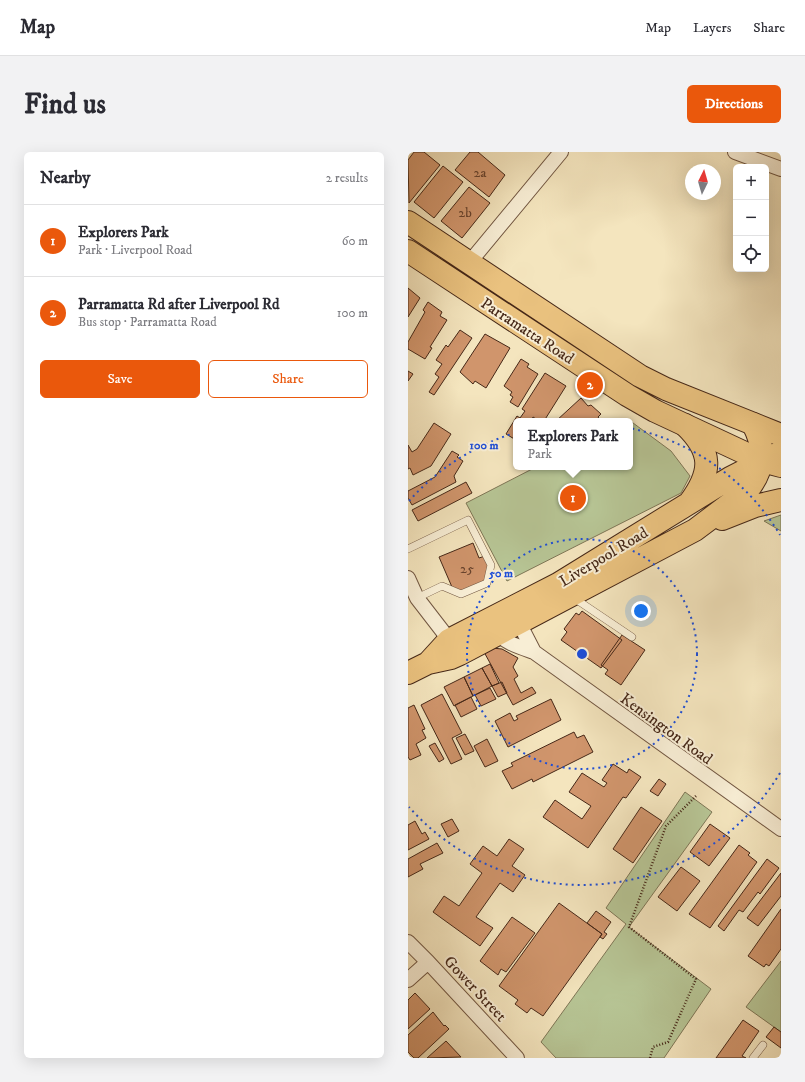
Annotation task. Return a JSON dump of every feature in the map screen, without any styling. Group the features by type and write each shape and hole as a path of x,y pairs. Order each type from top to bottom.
{"main road":[{"name":"Parramatta Road","path":"408,222 640,376 666,389 781,435"},
{"name":"Parramatta Road","path":"408,251 627,395 685,425 771,464"},
{"path":"695,530 747,491 771,464 753,424"},
{"path":"685,425 705,451 706,462 703,481 689,503"},
{"name":"Liverpool Road","path":"408,673 515,616 558,584 689,503 771,464 781,452"},
{"path":"695,530 755,506 781,500"},
{"name":"Liverpool Road","path":"515,616 572,596 695,530"}],"street":[{"path":"469,263 561,152"},
{"path":"735,152 781,169"},
{"path":"408,578 417,598 455,647"},
{"name":"Kensington Road","path":"515,616 534,652"},
{"name":"Kensington Road","path":"494,628 518,646 534,652 781,830"},
{"name":"Gower Street","path":"408,942 517,1058"},
{"path":"408,980 428,962"}],"lane":[{"path":"408,549 468,520 491,565 487,583 461,594 442,586 417,598"},
{"path":"572,596 632,637"},
{"path":"753,1058 763,1045"}],"path":[{"path":"650,1058 653,1048 668,1042 696,979 629,927 666,826 696,796"}],"green space":[{"path":"633,423 671,451 690,476 681,493 507,581 466,503 530,470 633,470"},
{"path":"781,515 781,531 764,521"},
{"path":"685,792 712,812 629,927 711,989 664,1058 556,1058 541,1042 626,924 606,908"},
{"path":"781,961 781,1032 746,1007"}],"building":[{"path":"414,152 424,152 440,165 409,203 408,160"},
{"path":"470,152 478,152 505,175 489,197 455,170"},
{"path":"443,166 463,182 434,218 414,202"},
{"path":"469,187 490,203 462,238 441,221"},
{"path":"408,288 420,298 408,317"},
{"path":"428,302 442,312 440,316 447,320 430,347 432,348 425,359 408,349 408,342 425,312 423,310"},
{"path":"460,330 472,338 434,395 429,392 439,377 435,374 442,364 436,360 446,345 448,347"},
{"path":"485,334 510,348 486,388 475,381 473,384 460,372"},
{"path":"521,359 529,364 527,367 538,374 518,407 510,402 513,397 510,395 512,392 504,386"},
{"path":"408,371 413,374 408,381"},
{"path":"545,373 566,386 546,418 520,418 525,411 522,409"},
{"path":"581,398 588,406 591,405 601,414 599,418 559,418"},
{"path":"434,423 451,434 431,466 413,475 410,468 408,469 408,445 412,452 417,449"},
{"path":"513,423 513,438 506,434"},
{"path":"452,451 459,455 457,457 463,461 454,476 456,482 412,505 408,498 408,491 435,477"},
{"path":"466,482 472,493 418,521 412,510"},
{"path":"473,543 479,558 485,556 495,577 455,594 439,557"},
{"path":"582,611 622,640 601,668 561,640 567,632 564,629 576,613 579,615"},
{"path":"622,635 645,650 621,685 605,674 608,670 601,665"},
{"path":"492,648 502,649 518,658 513,667 518,676 514,679 521,693 532,687 536,693 513,705 484,652"},
{"path":"490,664 499,683 492,686 482,668"},
{"path":"482,668 492,686 473,696 464,677"},
{"path":"464,677 473,696 454,706 444,687"},
{"path":"502,682 507,693 498,697 492,686"},
{"path":"490,688 496,699 481,706 475,695"},
{"path":"442,694 462,733 452,738 462,759 451,764 421,705"},
{"path":"471,697 477,709 461,717 455,705"},
{"path":"551,699 561,720 508,747 495,721 510,713 514,721 518,719 516,716"},
{"path":"414,705 425,729 422,730 426,738 416,744 421,755 410,760 408,757 408,708"},
{"path":"574,732 577,738 584,735 593,752 533,782 532,779 512,789 502,771 513,766 511,763"},
{"path":"465,734 474,751 465,755 456,738"},
{"path":"487,739 498,761 485,767 474,746"},
{"path":"435,743 444,759 439,762 429,746"},
{"path":"613,764 627,773 629,769 641,777 626,798 623,797 588,848 543,817 555,800 582,819 591,806 569,792 582,773 604,787 607,783 602,780"},
{"path":"659,779 666,784 658,796 650,791"},
{"path":"641,807 662,821 633,863 613,849"},
{"path":"452,819 459,831 448,837 441,824"},
{"path":"415,821 422,834 425,832 429,839 408,850 408,825"},
{"path":"710,824 730,838 709,866 690,852"},
{"path":"509,839 524,849 512,866 525,875 513,892 500,883 476,917 493,928 480,946 433,912 444,896 459,906 482,873 470,864 483,846 497,856"},
{"path":"437,843 443,853 420,864 423,869 408,877 408,859"},
{"path":"739,845 750,853 748,855 757,862 710,928 689,914"},
{"path":"767,859 779,868 760,894 758,892 743,912 739,910 724,931 718,926"},
{"path":"681,867 700,881 677,911 658,897"},
{"path":"781,873 781,896 758,926 747,918"},
{"path":"559,903 602,934 543,1016 531,1008 527,1013 515,1004 518,1000 499,986"},
{"path":"781,909 781,949 769,966 766,964 764,967 748,956"},
{"path":"596,911 611,922 604,932 607,934 603,939 600,937 602,934 587,923"},
{"path":"512,917 535,933 506,972 501,969 498,975 480,961"},
{"path":"415,993 430,1009 408,1029 408,1000"},
{"path":"433,1012 444,1026 445,1025 449,1029 418,1058 414,1058 408,1052 408,1035"},
{"path":"743,1020 759,1031 742,1056 746,1058 716,1058"},
{"path":"774,1027 781,1032 781,1048 766,1037"},
{"path":"446,1041 461,1057 427,1058"}],"place":[{"name":"Parramatta Rd after Liverpool Rd","path":"590,385"},
{"name":"Explorers Park","path":"573,498"}]}
